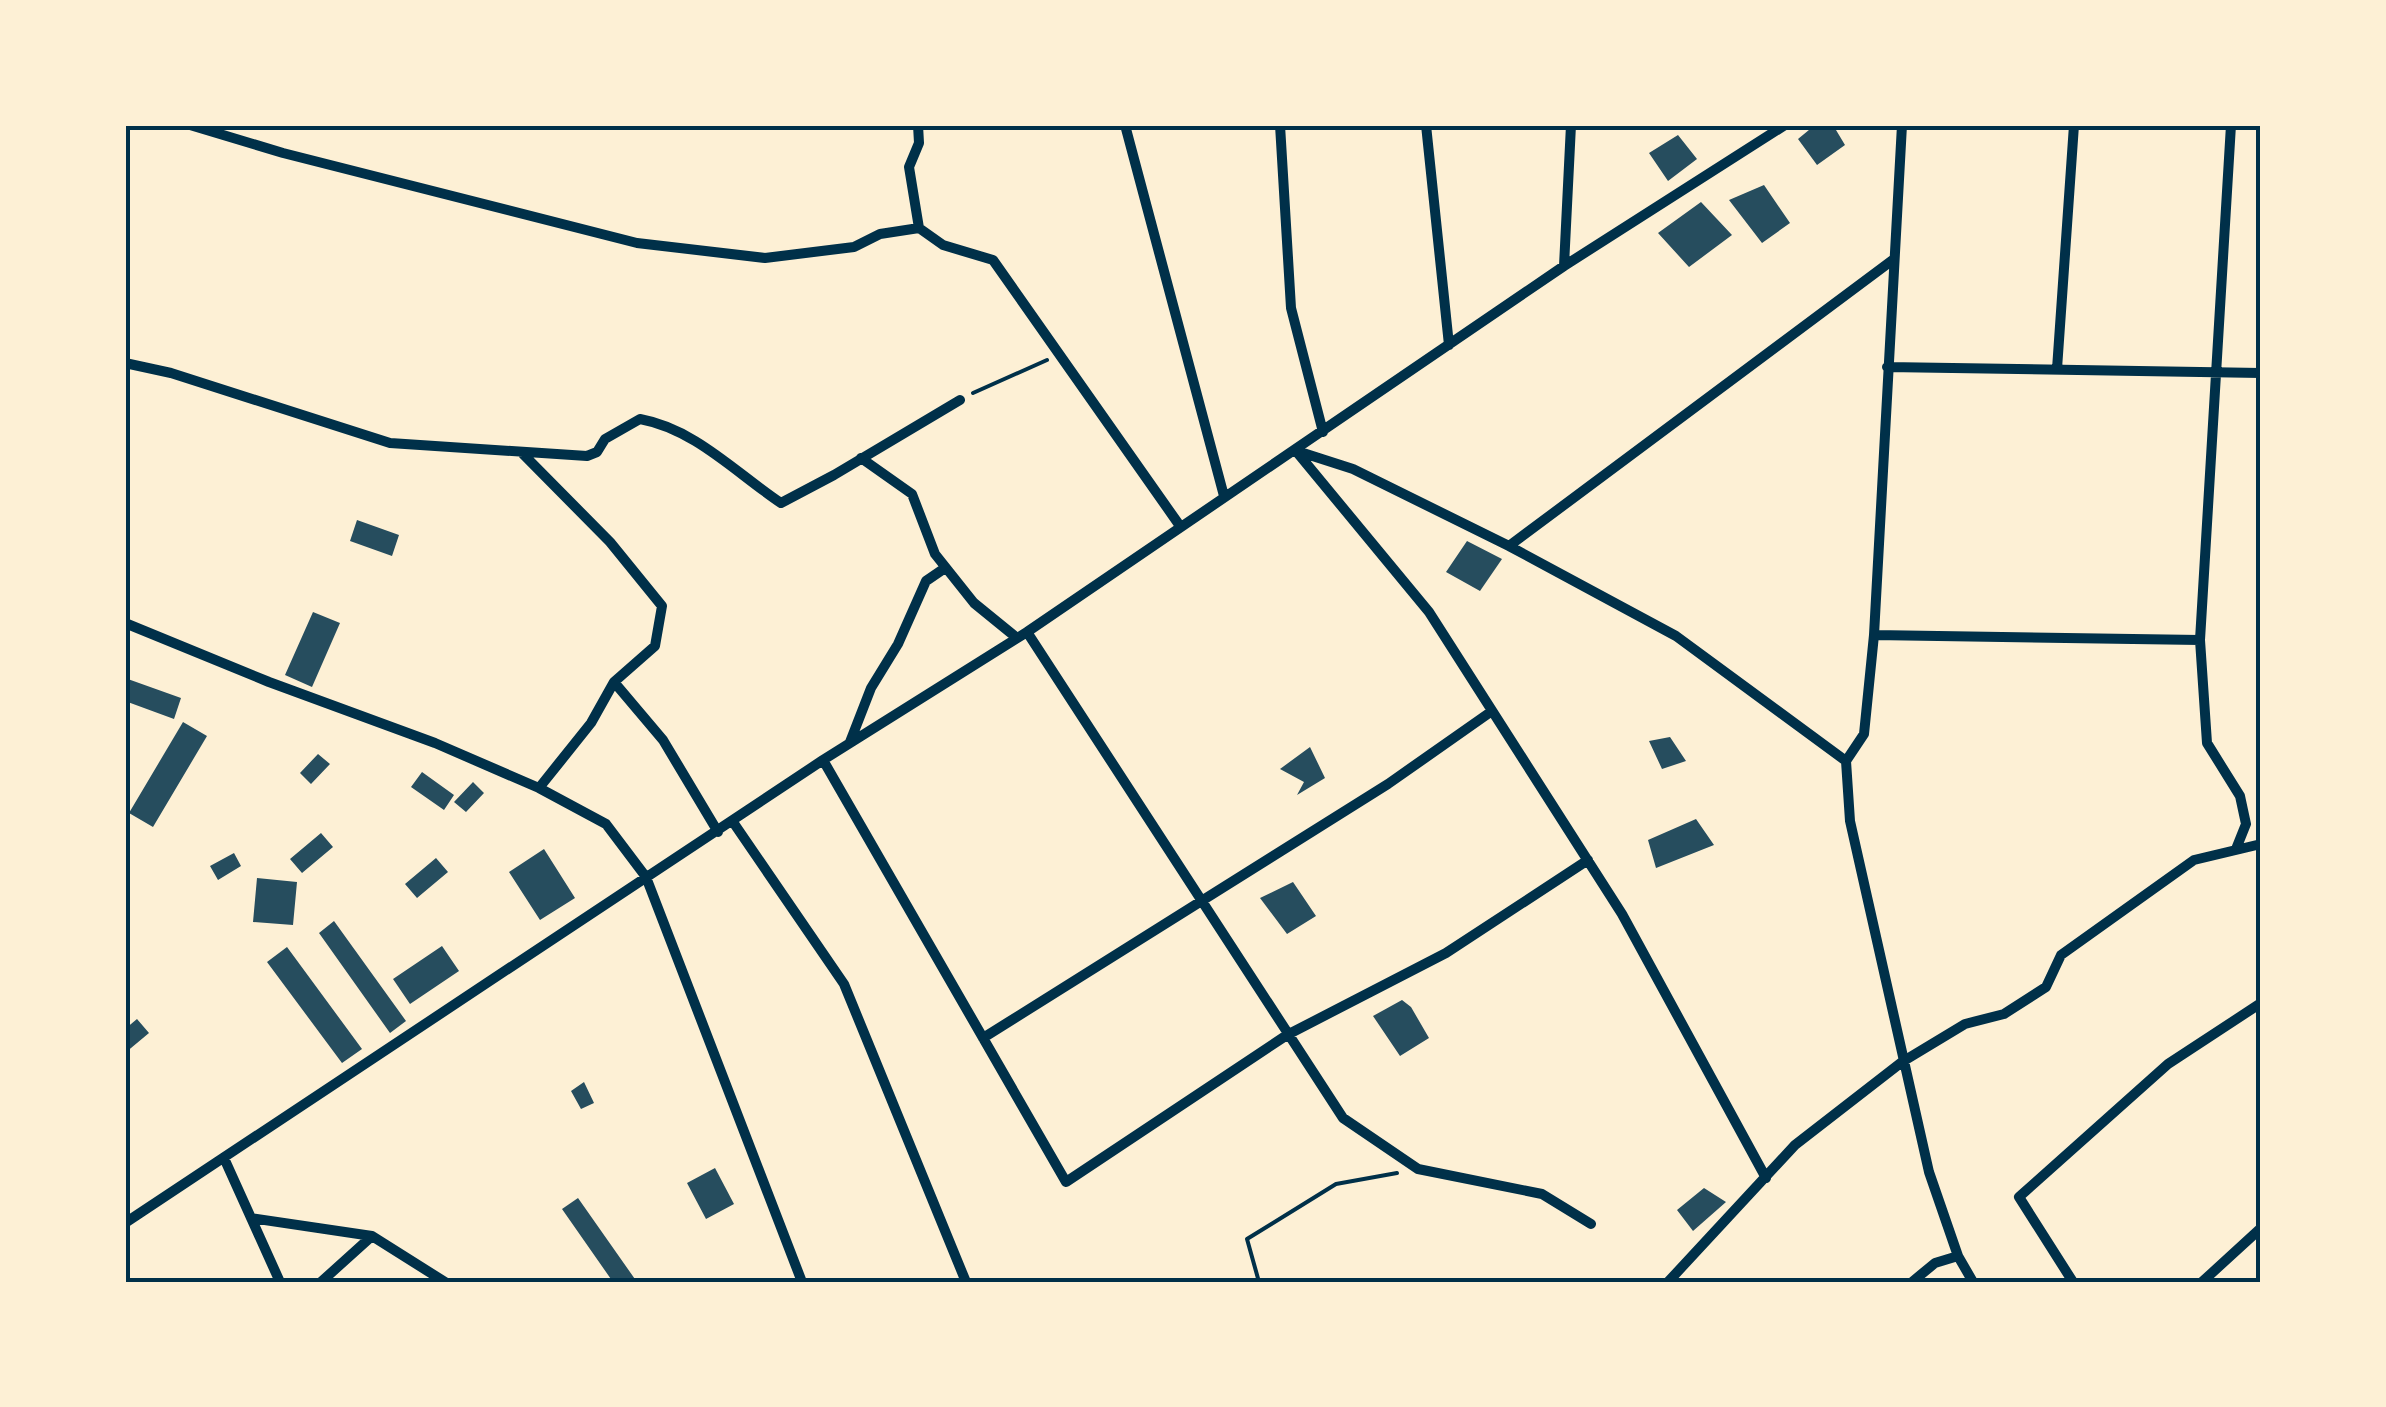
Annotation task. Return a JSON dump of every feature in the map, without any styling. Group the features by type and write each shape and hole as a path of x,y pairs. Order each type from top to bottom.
{"street":[{"path":"190,125 637,243 765,258 854,248 880,234 919,228 944,245 993,260 1180,526"},
{"path":"918,125 918,144 908,167 919,228"},
{"path":"1125,125 1224,496"},
{"path":"1280,125 1291,308 1324,432"},
{"path":"1426,125 1449,345"},
{"path":"1564,266 1571,125"},
{"path":"125,1223 646,876 1022,635 1564,266 1785,125"},
{"path":"1902,125 1874,635 1864,734 1846,761 1850,821 1902,1062 1929,1172 1958,1256 1973,1282"},
{"path":"2057,369 2074,125"},
{"path":"2231,125 2200,640 2207,743 2240,796 2246,824 2236,849"},
{"path":"1509,546 1894,259"},
{"path":"125,363 171,373 390,443 586,456 597,452 605,439 624,426 640,419 661,423 692,437 781,504 960,400"},
{"path":"1887,366 2261,373"},
{"path":"1296,451 1353,469 1509,546 1676,636 1846,761"},
{"path":"1296,451 1429,612 1622,914 1766,1178"},
{"path":"522,453 610,542 662,606 655,646 614,682 591,723 540,788"},
{"path":"861,458 912,494 935,554 974,603 1022,635 1343,1118 1418,1169 1542,1194 1591,1224"},
{"path":"849,743 870,688 898,644 926,581 946,568"},
{"path":"125,623 269,682 435,743 540,788 606,824 646,876 802,1282"},
{"path":"1874,635 2200,640"},
{"path":"614,682 663,740 718,832"},
{"path":"983,1038 1388,784 1492,710"},
{"path":"823,760 1066,1182 1287,1035 1446,954 1588,860"},
{"path":"733,822 844,984 966,1282"},
{"path":"1668,1282 1796,1145 1902,1062 1965,1024 2004,1014 2046,987 2061,955 2194,860 2261,844"},
{"path":"2073,1282 2018,1197 2168,1064 2261,1004"},
{"path":"224,1158 280,1282"},
{"path":"251,1218 372,1236 445,1282"},
{"path":"2202,1282 2261,1228"},
{"path":"322,1282 372,1236"},
{"path":"1912,1282 1935,1262 1958,1256"}],"path":[{"path":"960,400 1060,354"},
{"path":"1259,1282 1248,1239 1336,1184 1418,1169"}],"building":[{"path":"1815,125 1833,125 1845,145 1817,165 1798,139"},
{"path":"1678,135 1697,159 1668,181 1649,153"},
{"path":"1764,185 1790,223 1762,243 1729,200"},
{"path":"1701,202 1732,235 1689,267 1658,233"},
{"path":"357,520 399,535 392,556 350,541"},
{"path":"1467,541 1502,559 1480,591 1446,572"},
{"path":"313,612 340,623 312,687 285,675"},
{"path":"125,678 181,698 174,719 125,701"},
{"path":"183,722 207,736 153,827 129,813"},
{"path":"1670,737 1686,761 1662,769 1649,741"},
{"path":"1310,747 1325,778 1297,795 1304,782 1280,769"},
{"path":"318,754 330,764 311,784 300,773"},
{"path":"422,772 454,795 444,810 411,787"},
{"path":"473,782 484,793 466,812 454,802"},
{"path":"1696,819 1714,845 1656,868 1648,840"},
{"path":"321,833 333,847 302,873 290,859"},
{"path":"544,849 575,898 540,920 509,872"},
{"path":"234,853 241,866 218,880 210,866"},
{"path":"436,858 448,872 417,898 405,884"},
{"path":"257,878 297,882 293,925 253,922"},
{"path":"1293,882 1316,916 1287,934 1260,898"},
{"path":"334,921 406,1021 390,1033 319,933"},
{"path":"442,946 459,971 410,1004 393,979"},
{"path":"287,947 362,1049 342,1063 267,962"},
{"path":"1402,1000 1411,1007 1429,1038 1400,1056 1373,1016"},
{"path":"137,1019 149,1033 125,1053 125,1029"},
{"path":"584,1082 594,1103 581,1109 571,1091"},
{"path":"715,1168 734,1204 706,1219 687,1183"},
{"path":"1704,1188 1726,1202 1693,1231 1677,1210"},
{"path":"578,1198 637,1282 613,1282 562,1209"}]}
